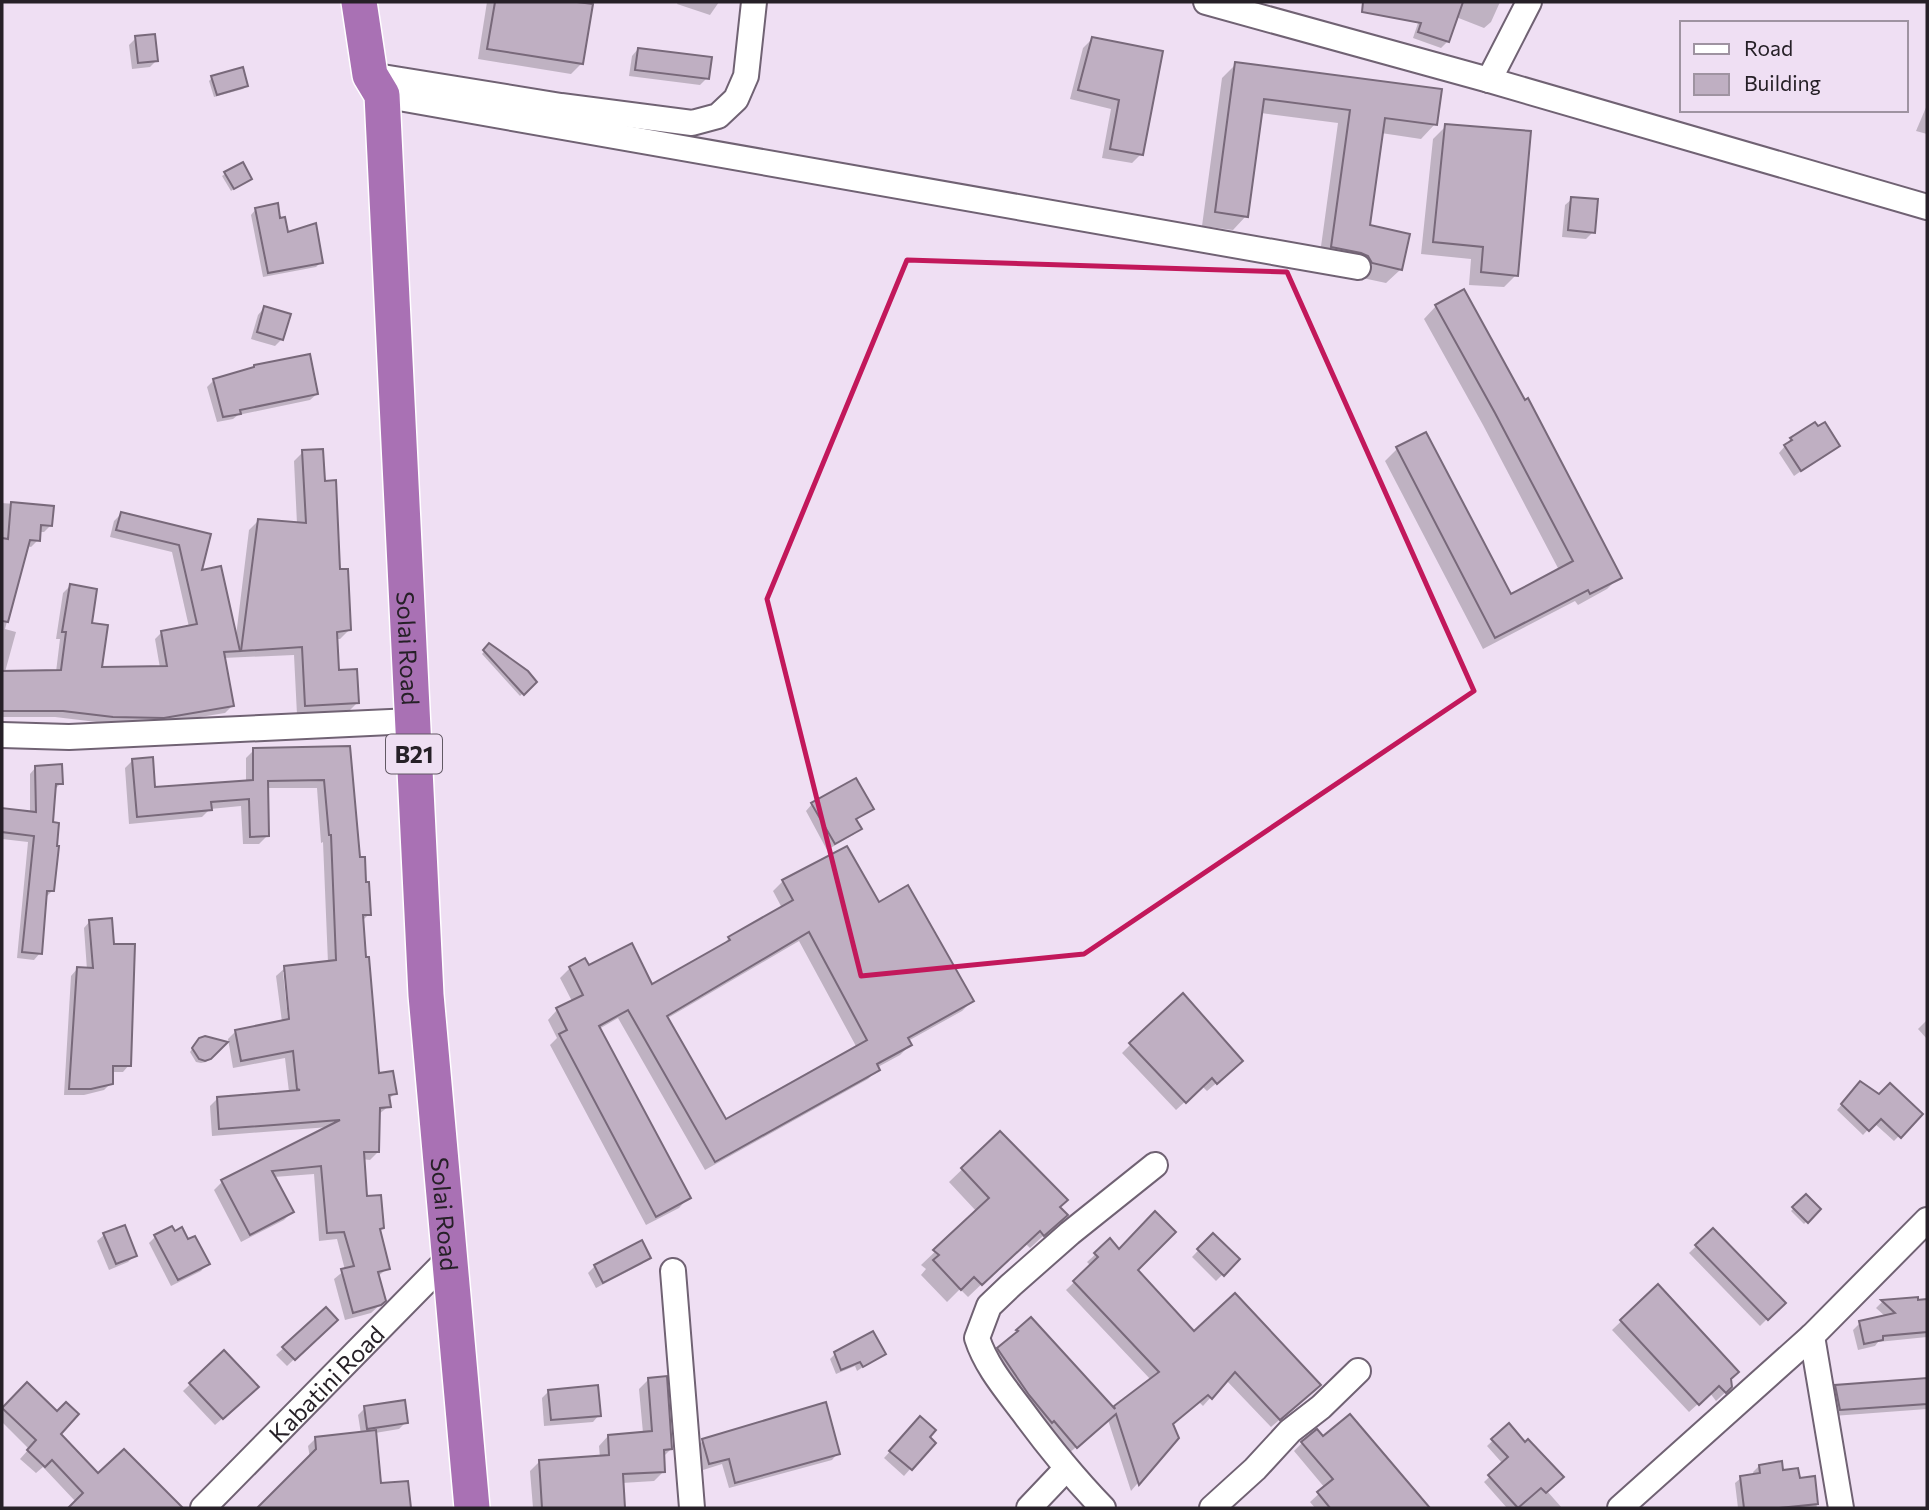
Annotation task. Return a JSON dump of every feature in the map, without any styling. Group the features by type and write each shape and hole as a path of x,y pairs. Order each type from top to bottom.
{"highway":[{"name":"Solai Road","path":"359,2 376,85 426,995 472,1508"}],"street":[{"path":"376,85 692,122 718,116 736,99 746,76 754,2"},
{"path":"1206,2 1489,80 1927,207"},
{"path":"1489,80 1529,2"},
{"path":"376,85 1358,267"},
{"path":"2,735 69,737 412,721"},
{"path":"1103,1508 1066,1469 983,1356 977,1338 989,1306 1027,1270 1155,1165"},
{"path":"1620,1508 1812,1336 1927,1220"},
{"name":"Kabatini Road","path":"203,1508 449,1258"},
{"path":"673,1270 692,1508"},
{"path":"1812,1336 1841,1508"},
{"path":"1212,1508 1358,1371"},
{"path":"1029,1508 1066,1469"}],"highlighted area":[{"path":"907,260 1287,272 1474,691 1084,954 861,976 767,599"}],"building":[{"path":"495,2 593,4 583,64 487,49"},
{"path":"1363,2 1463,2 1449,42 1418,32 1421,23 1362,12"},
{"path":"155,34 158,61 138,63 135,36"},
{"path":"1092,37 1163,51 1143,155 1110,149 1119,100 1078,90"},
{"path":"638,48 712,57 709,79 635,70"},
{"path":"1235,62 1442,89 1437,125 1385,118 1370,225 1410,234 1402,270 1372,263 1368,256 1361,253 1331,247 1350,110 1264,99 1248,217 1215,212"},
{"path":"243,67 248,86 217,95 211,76"},
{"path":"1445,124 1531,131 1518,276 1481,272 1483,247 1433,242"},
{"path":"243,162 252,179 234,189 224,172"},
{"path":"1571,197 1598,199 1595,233 1568,230"},
{"path":"278,203 280,218 285,217 288,232 316,223 323,263 268,273 255,208"},
{"path":"1464,289 1525,400 1528,398 1622,578 1590,594 1588,590 1495,638 1396,447 1426,432 1511,594 1573,561 1435,305"},
{"path":"264,306 291,314 283,340 257,332"},
{"path":"310,354 318,394 240,410 241,414 223,417 213,379 254,365"},
{"path":"1815,422 1818,426 1825,422 1840,446 1801,471 1784,445"},
{"path":"323,449 325,481 336,480 340,569 348,569 351,630 337,632 339,670 357,669 359,703 305,706 302,647 241,651 258,519 306,523 302,450"},
{"path":"11,502 54,506 52,526 41,525 40,541 30,540 8,622 2,621 2,538 8,539"},
{"path":"121,512 211,534 202,570 221,566 240,651 224,652 234,706 164,718 113,717 63,711 2,711 2,671 61,670 66,632 62,632 70,584 97,589 92,623 108,625 102,667 167,666 161,631 197,624 179,545 116,530"},
{"path":"489,643 528,671 537,682 524,695 483,650"},
{"path":"350,746 360,857 365,857 366,882 369,882 371,915 363,915 379,1073 393,1071 397,1094 389,1095 391,1107 380,1108 379,1152 364,1152 367,1196 381,1195 384,1228 380,1229 390,1269 378,1272 386,1301 353,1313 341,1269 354,1266 344,1232 327,1233 321,1166 272,1171 294,1212 250,1235 221,1180 340,1120 219,1129 217,1097 300,1090 297,1089 293,1051 241,1061 235,1030 289,1019 284,966 336,960 331,835 324,780 268,781 269,836 250,837 249,799 211,802 212,810 137,817 132,759 153,757 155,787 253,780 253,748"},
{"path":"62,764 63,784 56,784 53,822 59,823 59,846 54,891 47,891 42,954 22,952 34,836 2,832 2,808 36,812 35,766"},
{"path":"856,778 874,809 856,819 862,829 835,844 811,803"},
{"path":"847,846 879,902 908,885 974,1001 908,1038 912,1045 877,1064 880,1070 715,1162 628,1010 599,1026 691,1198 656,1217 559,1034 567,1030 556,1008 583,995 569,967 585,958 589,965 632,943 652,984 730,940 728,937 793,900 782,880","holes":["809,932 867,1040 726,1119 667,1016"]},
{"path":"112,918 114,944 135,944 131,1066 113,1066 113,1084 91,1089 69,1089 77,967 93,968 89,920"},
{"path":"1183,993 1243,1061 1217,1084 1212,1078 1186,1103 1129,1043"},
{"path":"205,1036 228,1042 211,1059 205,1061 199,1059 192,1048 199,1038"},
{"path":"1860,1081 1879,1094 1890,1083 1923,1114 1901,1138 1881,1119 1869,1131 1841,1104"},
{"path":"1000,1131 1068,1200 1060,1207 1068,1215 1044,1236 1040,1231 982,1285 974,1277 961,1290 933,1260 939,1255 933,1250 989,1198 961,1168"},
{"path":"1806,1194 1821,1209 1808,1223 1792,1207"},
{"path":"1155,1211 1176,1232 1138,1270 1194,1331 1235,1293 1321,1385 1280,1420 1235,1372 1212,1399 1208,1395 1173,1424 1179,1438 1139,1485 1116,1414 1077,1448 1029,1395 997,1348 1031,1317 1115,1409 1114,1406 1159,1372 1073,1281 1098,1257 1094,1253 1110,1238 1119,1249"},
{"path":"125,1225 137,1256 116,1264 103,1233"},
{"path":"172,1226 175,1231 182,1227 188,1239 195,1236 210,1264 178,1280 154,1235"},
{"path":"1713,1228 1786,1303 1768,1320 1695,1245"},
{"path":"1213,1233 1240,1259 1224,1276 1197,1249"},
{"path":"642,1240 651,1258 603,1283 594,1265"},
{"path":"1658,1284 1739,1372 1731,1379 1732,1387 1726,1393 1719,1386 1699,1405 1620,1320"},
{"path":"1918,1297 1918,1300 1927,1299 1927,1332 1883,1336 1883,1340 1864,1344 1859,1321 1895,1313 1881,1300"},
{"path":"326,1307 338,1320 295,1360 282,1347"},
{"path":"873,1331 886,1354 863,1367 860,1362 841,1370 834,1352"},
{"path":"224,1350 259,1387 223,1419 189,1383"},
{"path":"667,1376 672,1449 664,1450 665,1472 623,1474 625,1508 542,1508 539,1460 609,1455 608,1435 652,1431 648,1378"},
{"path":"1927,1378 1927,1404 1840,1410 1835,1385"},
{"path":"27,1382 57,1411 66,1402 79,1414 61,1434 98,1473 124,1449 183,1508 68,1508 83,1493 52,1460 45,1467 27,1450 36,1440 2,1408"},
{"path":"598,1385 601,1416 551,1420 548,1390"},
{"path":"405,1400 408,1423 367,1429 364,1406"},
{"path":"826,1402 840,1454 735,1483 729,1459 709,1464 702,1439"},
{"path":"1350,1414 1430,1508 1330,1508 1317,1492 1333,1479 1301,1442 1317,1429 1323,1436"},
{"path":"920,1416 936,1430 930,1437 936,1443 912,1470 889,1451"},
{"path":"1509,1423 1525,1442 1528,1439 1564,1477 1546,1493 1541,1488 1518,1508 1488,1475 1508,1457 1491,1439"},
{"path":"376,1430 381,1483 408,1481 411,1508 257,1508 316,1449 315,1437"},
{"path":"1782,1461 1783,1470 1798,1468 1800,1478 1815,1476 1818,1504 1744,1508 1740,1476 1760,1473 1759,1465"}]}
